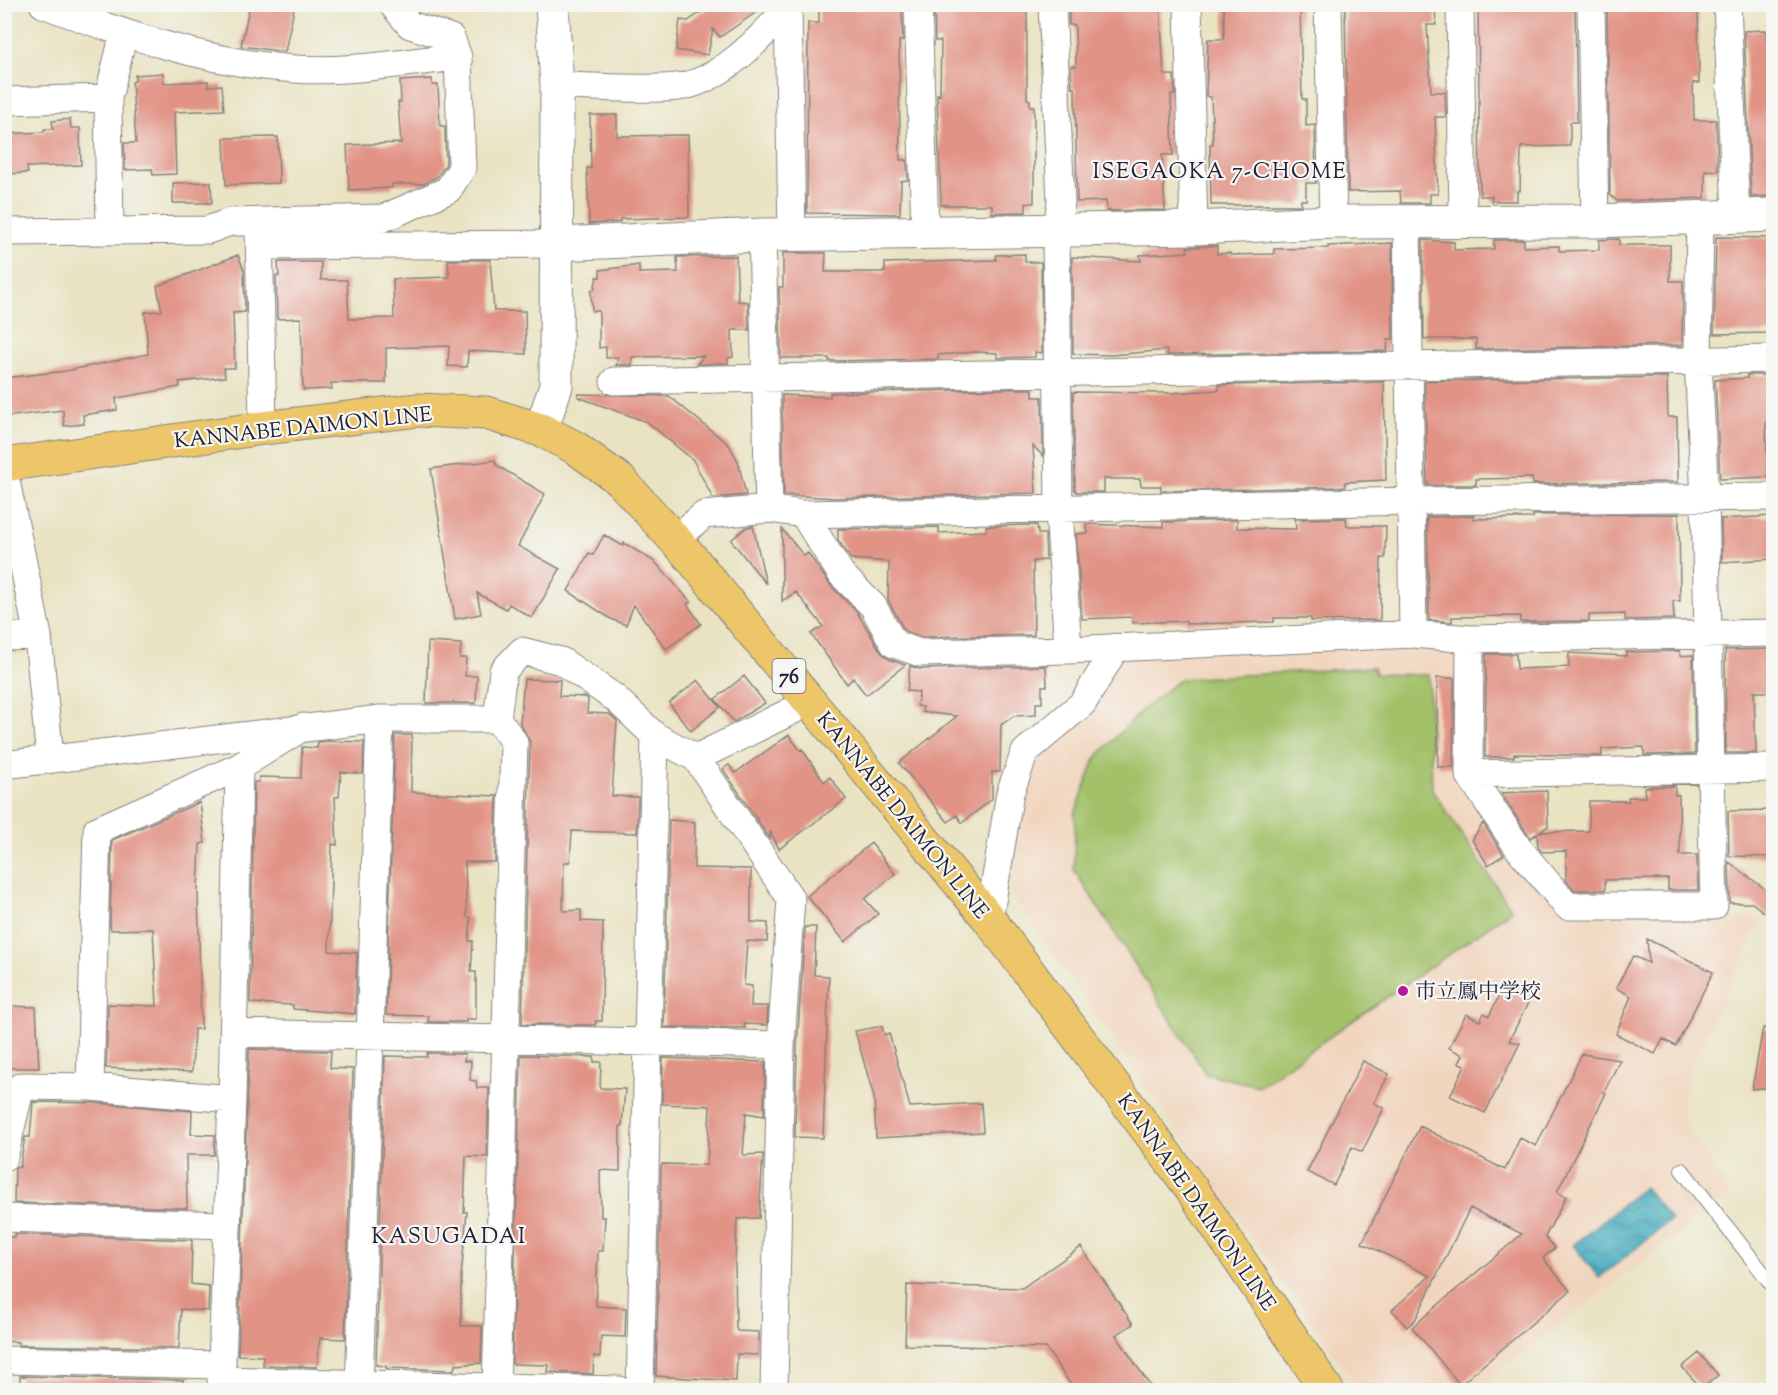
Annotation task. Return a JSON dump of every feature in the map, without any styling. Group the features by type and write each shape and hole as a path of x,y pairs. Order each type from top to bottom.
{"main road":[{"name":"KANNABE DAIMON LINE","path":"4,465 263,428 418,410 486,413 540,430 576,448 620,480 675,539 989,919 1191,1188 1327,1390"}],"street":[{"path":"43,4 124,33 216,56 295,69 329,69 458,57"},
{"path":"260,234 384,218 448,190 462,168 458,57 451,38 410,25 392,4"},
{"path":"540,430 556,386 557,86 552,4"},
{"path":"918,4 925,232"},
{"path":"1052,4 1061,202 1056,231 1059,509 1068,650"},
{"path":"1188,4 1194,228"},
{"path":"1328,4 1333,222"},
{"path":"1460,4 1463,223"},
{"path":"1591,4 1594,221"},
{"path":"1727,4 1736,215"},
{"path":"557,86 679,87 722,70 765,33 790,6"},
{"path":"769,509 766,378 790,6"},
{"path":"110,231 108,98 124,33"},
{"path":"4,101 108,98"},
{"path":"4,232 208,230 230,222 260,234 557,244 777,235 1194,228 1333,222 1594,221 1773,215"},
{"path":"1470,639 1469,774 1519,849 1567,906 1714,906 1705,499 1698,360 1700,218"},
{"path":"1407,222 1413,634"},
{"path":"260,234 263,428"},
{"path":"614,381 1773,359"},
{"path":"4,471 38,636 50,759"},
{"path":"675,539 704,515 769,509 803,514 1411,501 1773,497"},
{"path":"803,514 842,575 873,606 894,644 920,653 1068,650 1413,634 1470,639 1773,633"},
{"path":"4,637 38,636"},
{"path":"989,919 1010,793 1025,752 1083,703 1116,647"},
{"path":"496,1389 508,1039 514,742 497,719 502,671 522,651 561,661 615,698 655,736 696,758 790,899 781,1045 774,1390"},
{"path":"696,758 810,702"},
{"path":"4,765 380,719 497,719"},
{"path":"359,1387 380,719"},
{"path":"90,1087 97,830 239,767 303,727"},
{"path":"640,1390 655,736"},
{"path":"221,1378 234,1034 239,767"},
{"path":"1469,774 1773,768"},
{"path":"234,1034 781,1045"},
{"path":"4,1156 21,1086 90,1087 232,1099"},
{"path":"4,1218 226,1226"},
{"path":"4,1360 359,1387 619,1390"}],"lane":[{"path":"1682,1170 1773,1287"}],"shaded area":[{"name":"市立鳳中学校","path":"1427,646 1462,657 1462,780 1566,916 1762,918 1692,1064 1683,1099 1684,1121 1730,1195 1475,1390 1359,1390 1011,894 1007,845 1017,795 1039,756 1123,655"}],"green space":[{"path":"1373,667 1375,674 1429,675 1432,790 1512,910 1259,1086 1206,1074 1074,870 1075,814 1095,759 1139,713 1180,679"}],"water":[{"path":"1644,1187 1671,1220 1599,1278 1573,1245"}],"building":[{"path":"250,4 295,4 285,52 241,46"},
{"path":"713,4 768,4 720,37 713,29 708,55 676,50 680,20 688,21"},
{"path":"862,4 893,4 893,7 902,8 903,41 899,41 900,160 907,160 908,180 901,181 900,214 807,213 808,23 819,23 819,9 862,9"},
{"path":"934,4 1027,4 1027,99 1030,100 1030,106 1034,106 1034,203 1026,203 1026,212 992,213 992,205 941,205 937,94 940,95 941,41 935,41"},
{"path":"1069,4 1160,4 1164,75 1174,75 1175,95 1171,95 1173,155 1162,155 1165,210 1107,211 1106,201 1077,202 1075,88 1072,88 1071,66 1076,66 1075,25 1069,25"},
{"path":"1224,4 1300,4 1302,99 1306,99 1306,126 1315,125 1316,183 1306,183 1306,200 1301,200 1301,205 1211,205 1210,144 1213,144 1211,97 1206,96 1208,39 1224,39"},
{"path":"1345,4 1435,4 1436,25 1427,25 1431,92 1445,92 1446,117 1435,117 1438,194 1430,194 1430,203 1401,203 1400,191 1348,192"},
{"path":"1478,4 1554,4 1554,8 1575,7 1577,122 1570,122 1570,146 1521,147 1520,191 1517,191 1517,201 1491,201 1492,196 1480,196"},
{"path":"1613,4 1698,4 1699,83 1693,83 1694,120 1716,120 1718,171 1705,170 1705,198 1617,201 1610,195 1607,7"},
{"path":"1766,30 1766,40 1773,40 1773,196 1751,197 1744,31"},
{"path":"163,73 164,83 208,81 208,86 222,85 224,110 174,112 176,174 153,175 152,169 125,170 124,143 136,143 132,82 135,81 135,75"},
{"path":"432,79 432,85 438,85 440,126 445,126 446,164 437,177 423,184 392,184 392,188 349,190 347,145 401,143 398,102 401,102 400,81"},
{"path":"590,115 617,115 617,136 688,135 689,217 620,219 620,222 589,224 587,168 591,168"},
{"path":"70,119 71,128 80,128 81,165 27,167 28,173 4,174 4,134 44,132 44,129 53,129 52,121"},
{"path":"278,137 279,183 226,185 224,138"},
{"path":"211,182 212,203 173,203 173,183"},
{"path":"1716,237 1773,238 1773,333 1714,334"},
{"path":"1619,239 1619,245 1670,245 1670,281 1683,281 1682,345 1476,349 1476,339 1424,339 1423,240 1454,242 1454,250 1494,249 1494,240 1524,240 1524,247 1559,246 1559,251 1599,250 1599,240"},
{"path":"1392,243 1393,339 1388,339 1387,351 1167,355 1167,350 1112,355 1073,354 1072,257 1141,261 1140,255 1188,252 1187,247 1217,246 1217,254 1230,253 1230,255 1274,254 1274,249"},
{"path":"783,253 826,253 825,272 885,272 885,263 996,260 996,255 1025,254 1025,262 1041,262 1042,353 1035,352 1035,357 997,358 997,353 976,352 938,355 938,359 829,361 829,358 781,358 779,287 783,287"},
{"path":"238,255 244,270 245,312 233,313 235,368 224,368 225,377 179,382 180,387 116,398 117,410 83,415 84,424 64,426 63,410 4,417 4,378 66,371 148,354 145,312 162,311 157,286"},
{"path":"736,256 738,301 748,302 749,330 732,330 733,357 728,358 728,363 697,364 704,356 632,357 632,365 616,365 618,357 606,358 606,347 599,348 599,311 592,311 591,290 594,290 597,277 600,277 600,270 639,265 639,273 678,272 677,257"},
{"path":"448,260 490,260 494,311 525,311 526,354 468,351 467,367 448,366 449,346 386,348 386,383 331,383 332,389 303,390 301,318 277,319 278,262 321,262 321,280 347,280 349,319 394,318 393,279 449,277"},
{"path":"1747,375 1773,375 1773,420 1767,420 1766,425 1768,477 1720,479 1715,380 1747,378"},
{"path":"1667,377 1668,417 1677,417 1678,482 1533,484 1532,478 1476,479 1476,485 1427,485 1425,381"},
{"path":"1384,382 1386,480 1345,482 1345,487 1161,491 1161,486 1141,486 1140,479 1104,479 1104,492 1077,492 1075,490 1073,392 1169,393 1219,390 1219,385"},
{"path":"1033,389 1033,397 1042,397 1043,456 1033,446 1036,493 836,498 784,495 782,395 830,397 830,393"},
{"path":"578,394 669,396 729,445 738,461 746,495 713,498 693,460 647,422 578,397"},
{"path":"495,460 496,465 545,494 518,546 560,569 532,618 509,604 506,609 477,593 481,614 455,619 431,469"},
{"path":"1679,514 1680,601 1673,601 1674,619 1625,620 1625,614 1589,615 1589,621 1520,622 1520,616 1452,617 1452,622 1429,620 1427,517 1474,516 1473,519 1533,518 1533,515"},
{"path":"1773,516 1773,559 1722,562 1721,519"},
{"path":"1346,518 1347,526 1386,526 1385,558 1381,558 1380,620 1311,621 1311,618 1274,618 1274,622 1186,624 1186,621 1133,623 1132,617 1082,619 1076,534 1088,533 1086,524 1163,527 1163,522 1237,520 1237,528 1296,529 1295,519"},
{"path":"1037,525 1038,534 1045,534 1046,560 1033,561 1034,635 922,637 905,631 888,600 889,562 851,559 838,540 838,529 939,527 939,533 986,531 986,526"},
{"path":"753,526 766,584 731,540 747,527"},
{"path":"782,529 804,556 808,553 831,586 857,612 881,652 889,659 905,665 866,695 853,678 847,684 811,634 823,626 796,592 782,601"},
{"path":"604,535 623,546 624,543 655,562 691,602 687,604 701,624 666,649 634,605 626,625 611,619 568,591 589,553 593,555"},
{"path":"428,642 461,644 460,658 466,658 465,676 477,676 476,703 426,703"},
{"path":"1773,649 1773,692 1754,692 1756,753 1726,753 1725,650"},
{"path":"1680,651 1680,656 1693,655 1695,754 1644,755 1644,747 1602,749 1602,756 1514,754 1514,757 1485,757 1486,654 1516,654 1517,669 1569,667 1569,653 1626,656 1626,652"},
{"path":"910,666 920,669 1046,666 1047,686 1042,686 1042,703 1036,703 1036,715 1014,716 1001,725 1000,772 992,772 992,799 962,823 957,815 948,822 899,763 957,716 922,712 923,707 917,706 919,692 907,691"},
{"path":"744,676 765,703 734,722 715,699"},
{"path":"1437,678 1454,678 1453,767 1438,767"},
{"path":"524,679 560,680 559,696 585,697 588,699 587,713 609,714 617,721 612,796 638,797 637,833 572,831 570,862 564,862 563,911 581,910 581,921 603,922 602,1021 596,1021 595,1025 522,1024 530,742 520,723"},
{"path":"698,680 720,707 691,731 669,703"},
{"path":"395,735 412,735 411,792 497,796 495,862 465,862 467,917 471,918 469,941 473,941 471,972 476,972 476,1019 466,1019 466,1022 428,1022 429,1016 386,1015"},
{"path":"789,735 800,750 802,749 824,782 830,777 846,799 779,849 770,831 770,839 723,769 729,765 735,773"},
{"path":"318,742 364,742 363,774 341,772 339,797 335,797 337,845 332,844 329,951 357,953 355,1014 293,1009 293,1005 250,1003 254,782 259,782 259,777 301,778 302,747 317,748"},
{"path":"1675,786 1675,795 1679,795 1680,855 1697,855 1698,890 1668,890 1668,879 1605,880 1605,890 1574,890 1566,880 1566,851 1542,852 1538,847 1537,834 1530,838 1501,793 1547,791 1548,826 1539,832 1589,831 1589,801 1629,801 1628,797 1645,797 1644,787"},
{"path":"200,802 205,843 200,844 198,889 201,1029 194,1029 192,1072 106,1068 108,1004 157,1006 153,929 111,930 112,840"},
{"path":"1773,810 1773,857 1729,856 1728,811"},
{"path":"669,820 695,822 694,868 751,869 751,922 768,923 767,942 747,941 744,985 752,986 751,1006 768,1006 767,1025 744,1024 745,1028 664,1027"},
{"path":"1483,823 1504,855 1488,865 1472,840"},
{"path":"871,843 895,874 865,899 878,914 845,942 807,896"},
{"path":"1729,862 1773,895 1773,919 1752,903 1730,903"},
{"path":"805,927 816,927 814,975 829,976 823,1138 795,1137 797,1046"},
{"path":"1647,939 1713,972 1676,1046 1663,1039 1655,1054 1616,1034 1631,996 1616,988 1633,956 1649,963"},
{"path":"1505,984 1531,997 1509,1041 1520,1043 1485,1113 1450,1096 1465,1065 1459,1063 1463,1055 1449,1048 1466,1014 1480,1021 1484,1013 1489,1016"},
{"path":"7,1006 36,1007 39,1068 4,1068 4,1011 7,1011"},
{"path":"882,1026 884,1035 889,1033 910,1107 981,1103 983,1132 876,1138 874,1097 855,1031"},
{"path":"1763,1028 1773,1029 1773,1087 1752,1089"},
{"path":"249,1049 331,1051 330,1068 353,1069 345,1339 320,1338 317,1367 263,1365 263,1356 238,1355"},
{"path":"427,1053 465,1054 464,1061 471,1061 470,1080 476,1081 477,1088 489,1088 487,1157 466,1156 464,1212 467,1212 461,1277 461,1326 482,1326 481,1363 455,1365 454,1370 386,1368 386,1366 376,1365 385,1056 427,1057"},
{"path":"1582,1054 1620,1060 1557,1192 1566,1197 1545,1237 1555,1248 1543,1258 1570,1291 1460,1385 1412,1327 1522,1234 1470,1208 1415,1320 1407,1327 1392,1310 1430,1276 1362,1243 1420,1126 1505,1170 1520,1138 1536,1146"},
{"path":"521,1055 594,1057 594,1062 601,1062 600,1088 625,1089 622,1126 620,1126 620,1171 600,1170 601,1217 605,1217 603,1251 598,1251 596,1306 626,1308 625,1337 601,1336 600,1357 594,1356 593,1374 548,1372 549,1365 512,1364"},
{"path":"663,1058 765,1062 764,1116 746,1113 743,1155 763,1154 759,1218 737,1219 735,1262 736,1328 737,1331 759,1332 758,1355 737,1354 736,1381 656,1376 661,1168 662,1164 707,1165 710,1106 662,1104"},
{"path":"1363,1061 1389,1074 1374,1103 1384,1108 1362,1152 1352,1147 1334,1185 1307,1172"},
{"path":"33,1102 96,1103 192,1111 191,1134 215,1135 214,1155 186,1155 187,1208 14,1203 15,1168 20,1167 25,1137 30,1137"},
{"path":"14,1234 192,1240 191,1284 209,1286 208,1311 181,1309 179,1348 18,1345 18,1342 4,1341 4,1237 14,1237"},
{"path":"1081,1247 1133,1324 1116,1335 1153,1390 1074,1390 1046,1348 905,1345 907,1285 1022,1288"},
{"path":"1699,1353 1718,1375 1702,1389 1682,1367"},
{"path":"20,1376 183,1380 183,1390 20,1390"}],"place":[{"name":"市立鳳中学校","path":"1403,991"}],"district":[{"name":"ISEGAOKA 7-CHOME","path":"1220,170"},
{"name":"KASUGADAI","path":"449,1235"}]}
